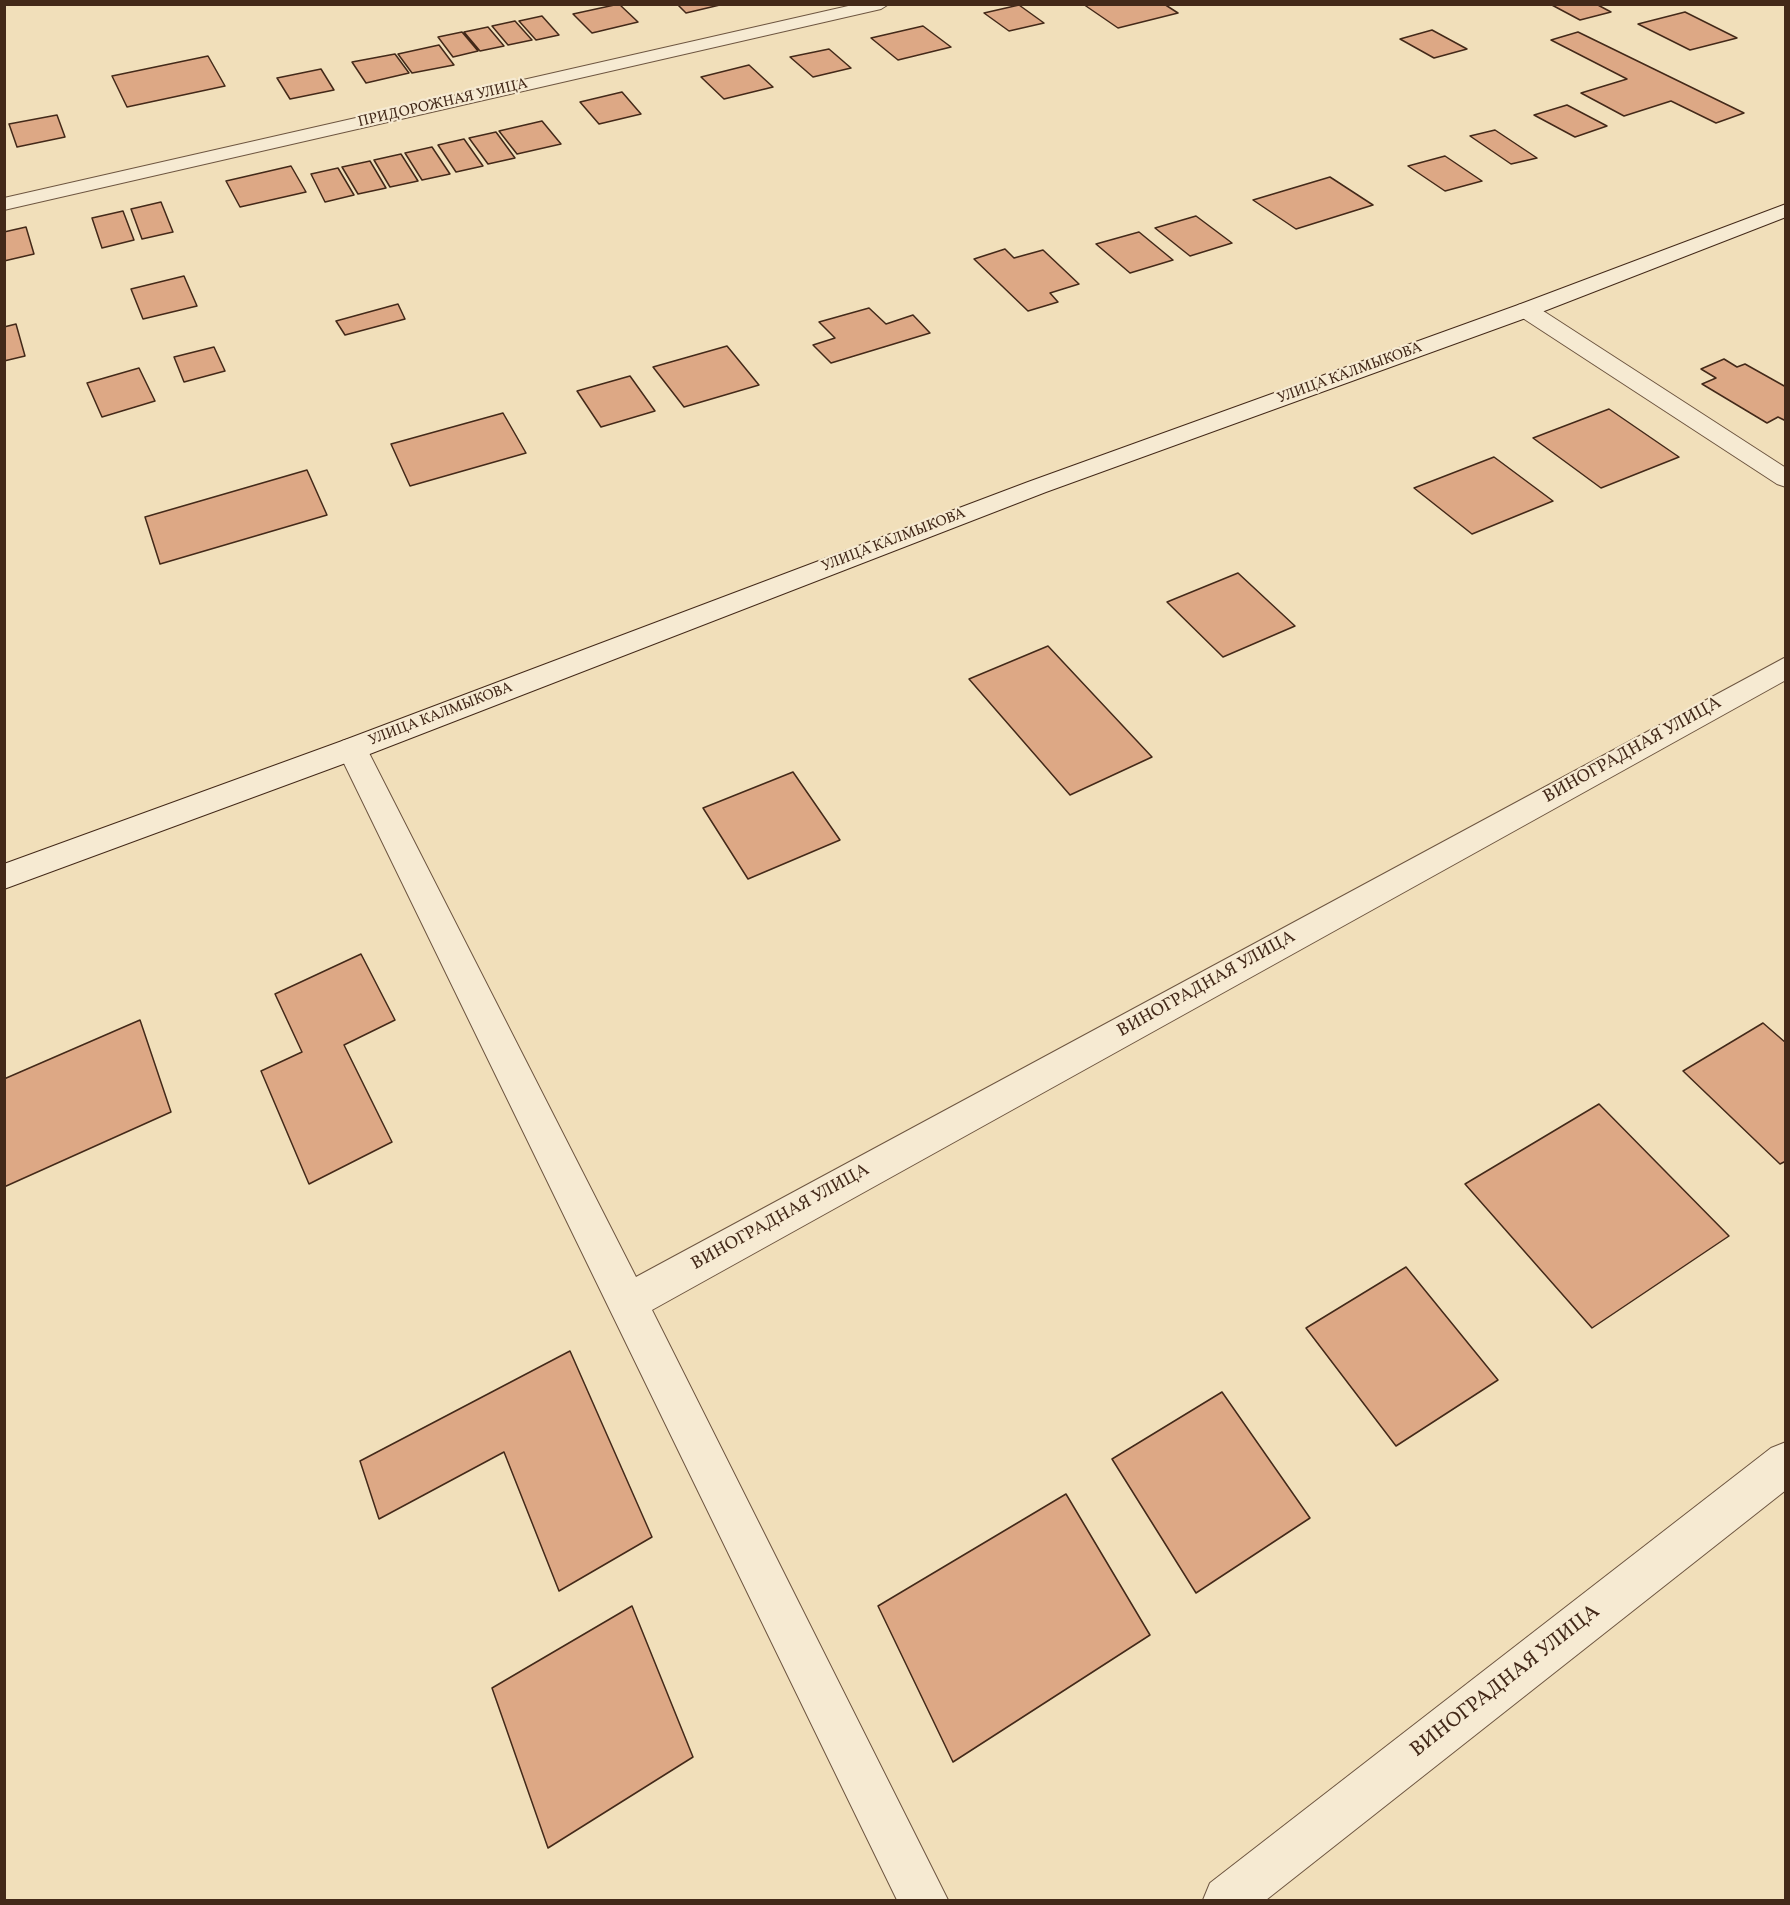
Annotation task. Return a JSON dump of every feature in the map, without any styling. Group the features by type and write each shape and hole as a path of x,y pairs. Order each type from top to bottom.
{"street":[{"name":"ПРИДОРОЖНАЯ УЛИЦА","path":"4,204 881,4"},
{"name":"УЛИЦА КАЛМЫКОВА","path":"4,877 352,749 1037,487 1526,310 1785,210"},
{"path":"1526,310 1785,479"},
{"name":"ВИНОГРАДНАЯ УЛИЦА","path":"628,1302 1785,668"},
{"path":"352,749 923,1900"},
{"name":"ВИНОГРАДНАЯ УЛИЦА","path":"1227,1900 1785,1463"}],"building":[{"path":"619,4 638,22 592,33 573,14"},
{"path":"677,4 724,4 686,13"},
{"path":"1083,4 1164,4 1178,13 1118,28"},
{"path":"1550,4 1596,4 1611,12 1580,20"},
{"path":"1019,5 1044,23 1009,31 984,13"},
{"path":"1685,12 1737,38 1690,50 1638,24"},
{"path":"542,16 559,35 536,40 519,21"},
{"path":"515,21 532,40 508,45 492,26"},
{"path":"923,26 951,47 898,60 871,38"},
{"path":"488,27 504,46 480,51 464,32"},
{"path":"1432,30 1467,49 1434,58 1400,39"},
{"path":"462,32 478,51 453,57 438,37"},
{"path":"1578,32 1744,113 1716,123 1671,101 1624,116 1581,93 1627,79 1551,40"},
{"path":"439,45 454,65 412,73 398,54"},
{"path":"829,49 851,68 813,77 790,57"},
{"path":"395,54 409,73 366,83 352,62"},
{"path":"208,56 225,86 127,107 112,76"},
{"path":"749,65 773,87 724,99 701,77"},
{"path":"321,69 334,90 290,99 277,78"},
{"path":"622,92 641,114 599,124 580,102"},
{"path":"1567,105 1607,126 1575,137 1534,115"},
{"path":"57,115 65,137 17,147 9,124"},
{"path":"542,121 561,144 517,154 499,131"},
{"path":"1495,130 1537,158 1511,164 1470,136"},
{"path":"496,132 515,158 488,164 469,138"},
{"path":"464,139 483,166 456,172 438,145"},
{"path":"432,147 450,174 422,180 405,153"},
{"path":"401,154 418,181 390,187 374,160"},
{"path":"1445,156 1482,181 1445,191 1408,166"},
{"path":"370,161 386,188 358,194 342,167"},
{"path":"291,166 306,192 240,207 226,181"},
{"path":"338,168 354,195 325,202 311,174"},
{"path":"1330,177 1373,205 1296,229 1253,200"},
{"path":"161,202 173,232 142,239 131,209"},
{"path":"123,211 134,240 102,248 92,218"},
{"path":"1196,216 1232,243 1190,256 1155,228"},
{"path":"26,227 34,254 4,261 4,232"},
{"path":"1139,232 1173,260 1130,273 1096,244"},
{"path":"1005,249 1014,258 1043,250 1079,284 1050,293 1058,302 1028,311 974,259"},
{"path":"184,276 197,306 143,319 131,289"},
{"path":"398,304 405,319 345,335 336,321"},
{"path":"869,308 886,324 913,315 930,333 831,363 813,345 835,338 819,322"},
{"path":"16,324 25,356 4,361 4,327"},
{"path":"727,346 759,385 684,407 653,367"},
{"path":"214,347 225,371 184,382 174,357"},
{"path":"1724,359 1737,367 1745,364 1786,387 1786,421 1778,417 1767,423 1702,384 1716,378 1701,369"},
{"path":"139,368 155,401 102,417 87,383"},
{"path":"630,376 655,411 601,427 577,391"},
{"path":"1609,409 1679,457 1601,488 1533,438"},
{"path":"503,413 526,453 410,486 391,444"},
{"path":"1494,457 1553,501 1472,534 1414,488"},
{"path":"307,470 327,515 160,564 145,517"},
{"path":"1238,573 1295,626 1223,657 1167,602"},
{"path":"1048,646 1152,757 1070,795 969,679"},
{"path":"793,772 840,840 748,879 703,808"},
{"path":"361,954 395,1020 344,1045 392,1142 309,1184 261,1071 302,1052 275,994"},
{"path":"140,1020 171,1112 4,1187 4,1079"},
{"path":"1763,1023 1786,1043 1786,1161 1780,1164 1683,1071"},
{"path":"1599,1104 1729,1236 1592,1328 1465,1184"},
{"path":"1406,1267 1498,1380 1396,1446 1306,1328"},
{"path":"570,1351 652,1537 559,1591 504,1452 379,1519 360,1461"},
{"path":"1222,1392 1310,1518 1196,1593 1112,1459"},
{"path":"1066,1494 1150,1635 953,1762 878,1606"},
{"path":"632,1606 693,1757 548,1848 492,1688"}]}
